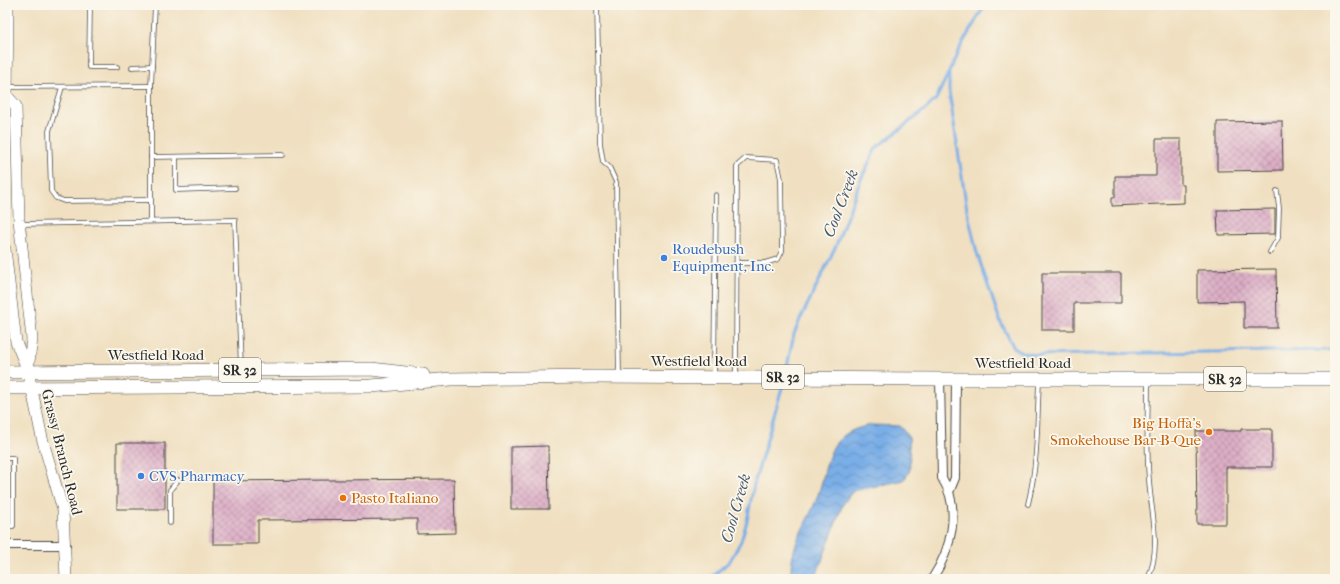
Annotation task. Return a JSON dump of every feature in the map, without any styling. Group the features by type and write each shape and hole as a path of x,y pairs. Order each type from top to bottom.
{"main road":[{"name":"Westfield Road","path":"5,388 30,380 241,370 371,370 451,379"},
{"name":"Westfield Road","path":"5,372 30,380 371,386 451,379 619,377 1148,379"},
{"name":"SR 32","path":"1148,379 1335,379"}],"street":[{"path":"8,5 6,92 16,106 20,224 32,339 30,380"},
{"path":"5,249 16,342 30,380"},
{"path":"940,379 942,478 950,490"},
{"path":"932,579 942,562 951,537 950,490 956,478 956,379"},
{"name":"Grassy Branch Road","path":"30,380 42,438 65,520 66,579"},
{"path":"5,544 66,545"}],"lane":[{"path":"90,5 90,67 117,67"},
{"path":"151,221 151,86 156,5"},
{"path":"597,5 600,144 603,162 610,168 616,182 619,377"},
{"path":"132,67 152,66"},
{"path":"62,86 49,131 51,191 56,198 64,201 150,200"},
{"path":"6,92 62,86 151,86"},
{"path":"151,157 283,155"},
{"path":"176,157 176,190 235,188"},
{"path":"736,262 765,262 778,259 782,251 781,179 777,160 746,158 737,166 736,262 736,377"},
{"path":"1270,252 1278,238 1279,208 1277,191"},
{"path":"714,377 716,195"},
{"path":"20,224 235,220 241,370"},
{"path":"1028,504 1034,481 1036,461 1039,379"},
{"path":"1148,379 1149,480 1155,525 1155,561 1148,579"},
{"path":"5,458 13,458 13,526 5,526"},
{"path":"170,523 170,490 178,480"}],"water":[{"path":"871,425 900,426 909,438 910,470 904,480 853,491 843,504 815,579 791,579 791,566 796,545 814,506 833,448 840,439 848,433"}],"building":[{"path":"1282,121 1283,170 1217,171 1217,122"},
{"path":"1156,139 1181,139 1181,185 1184,185 1184,203 1112,206 1112,197 1115,197 1115,176 1156,176"},
{"path":"1275,209 1275,234 1218,235 1217,210"},
{"path":"1276,269 1277,328 1244,328 1244,301 1197,302 1197,270"},
{"path":"1042,273 1121,273 1121,303 1074,303 1074,330 1042,330"},
{"path":"1241,429 1272,429 1272,467 1226,467 1226,524 1197,524 1196,431 1241,431"},
{"name":"CVS Pharmacy","path":"117,443 165,443 165,509 117,509"},
{"path":"548,446 549,509 511,509 511,447"},
{"path":"454,479 455,533 417,534 417,519 258,520 258,544 213,544 213,481"}],"waterway":[{"path":"985,5 958,51 949,71 949,91 967,210 977,253 1000,321 1014,348 1021,352 1034,355 1335,350"},
{"name":"Cool Creek","path":"787,367 794,334 836,246 861,179 876,148 927,108 936,99 948,74"},
{"name":"Cool Creek","path":"709,579 730,561 741,541 747,521 754,484 782,388"}],"place":[{"name":"Roudebush Equipment, Inc.","path":"664,258"},
{"name":"Big Hoffa's Smokehouse Bar-B-Que","path":"1209,432"},
{"name":"CVS Pharmacy","path":"141,476"},
{"name":"Pasto Italiano","path":"343,498"}]}
